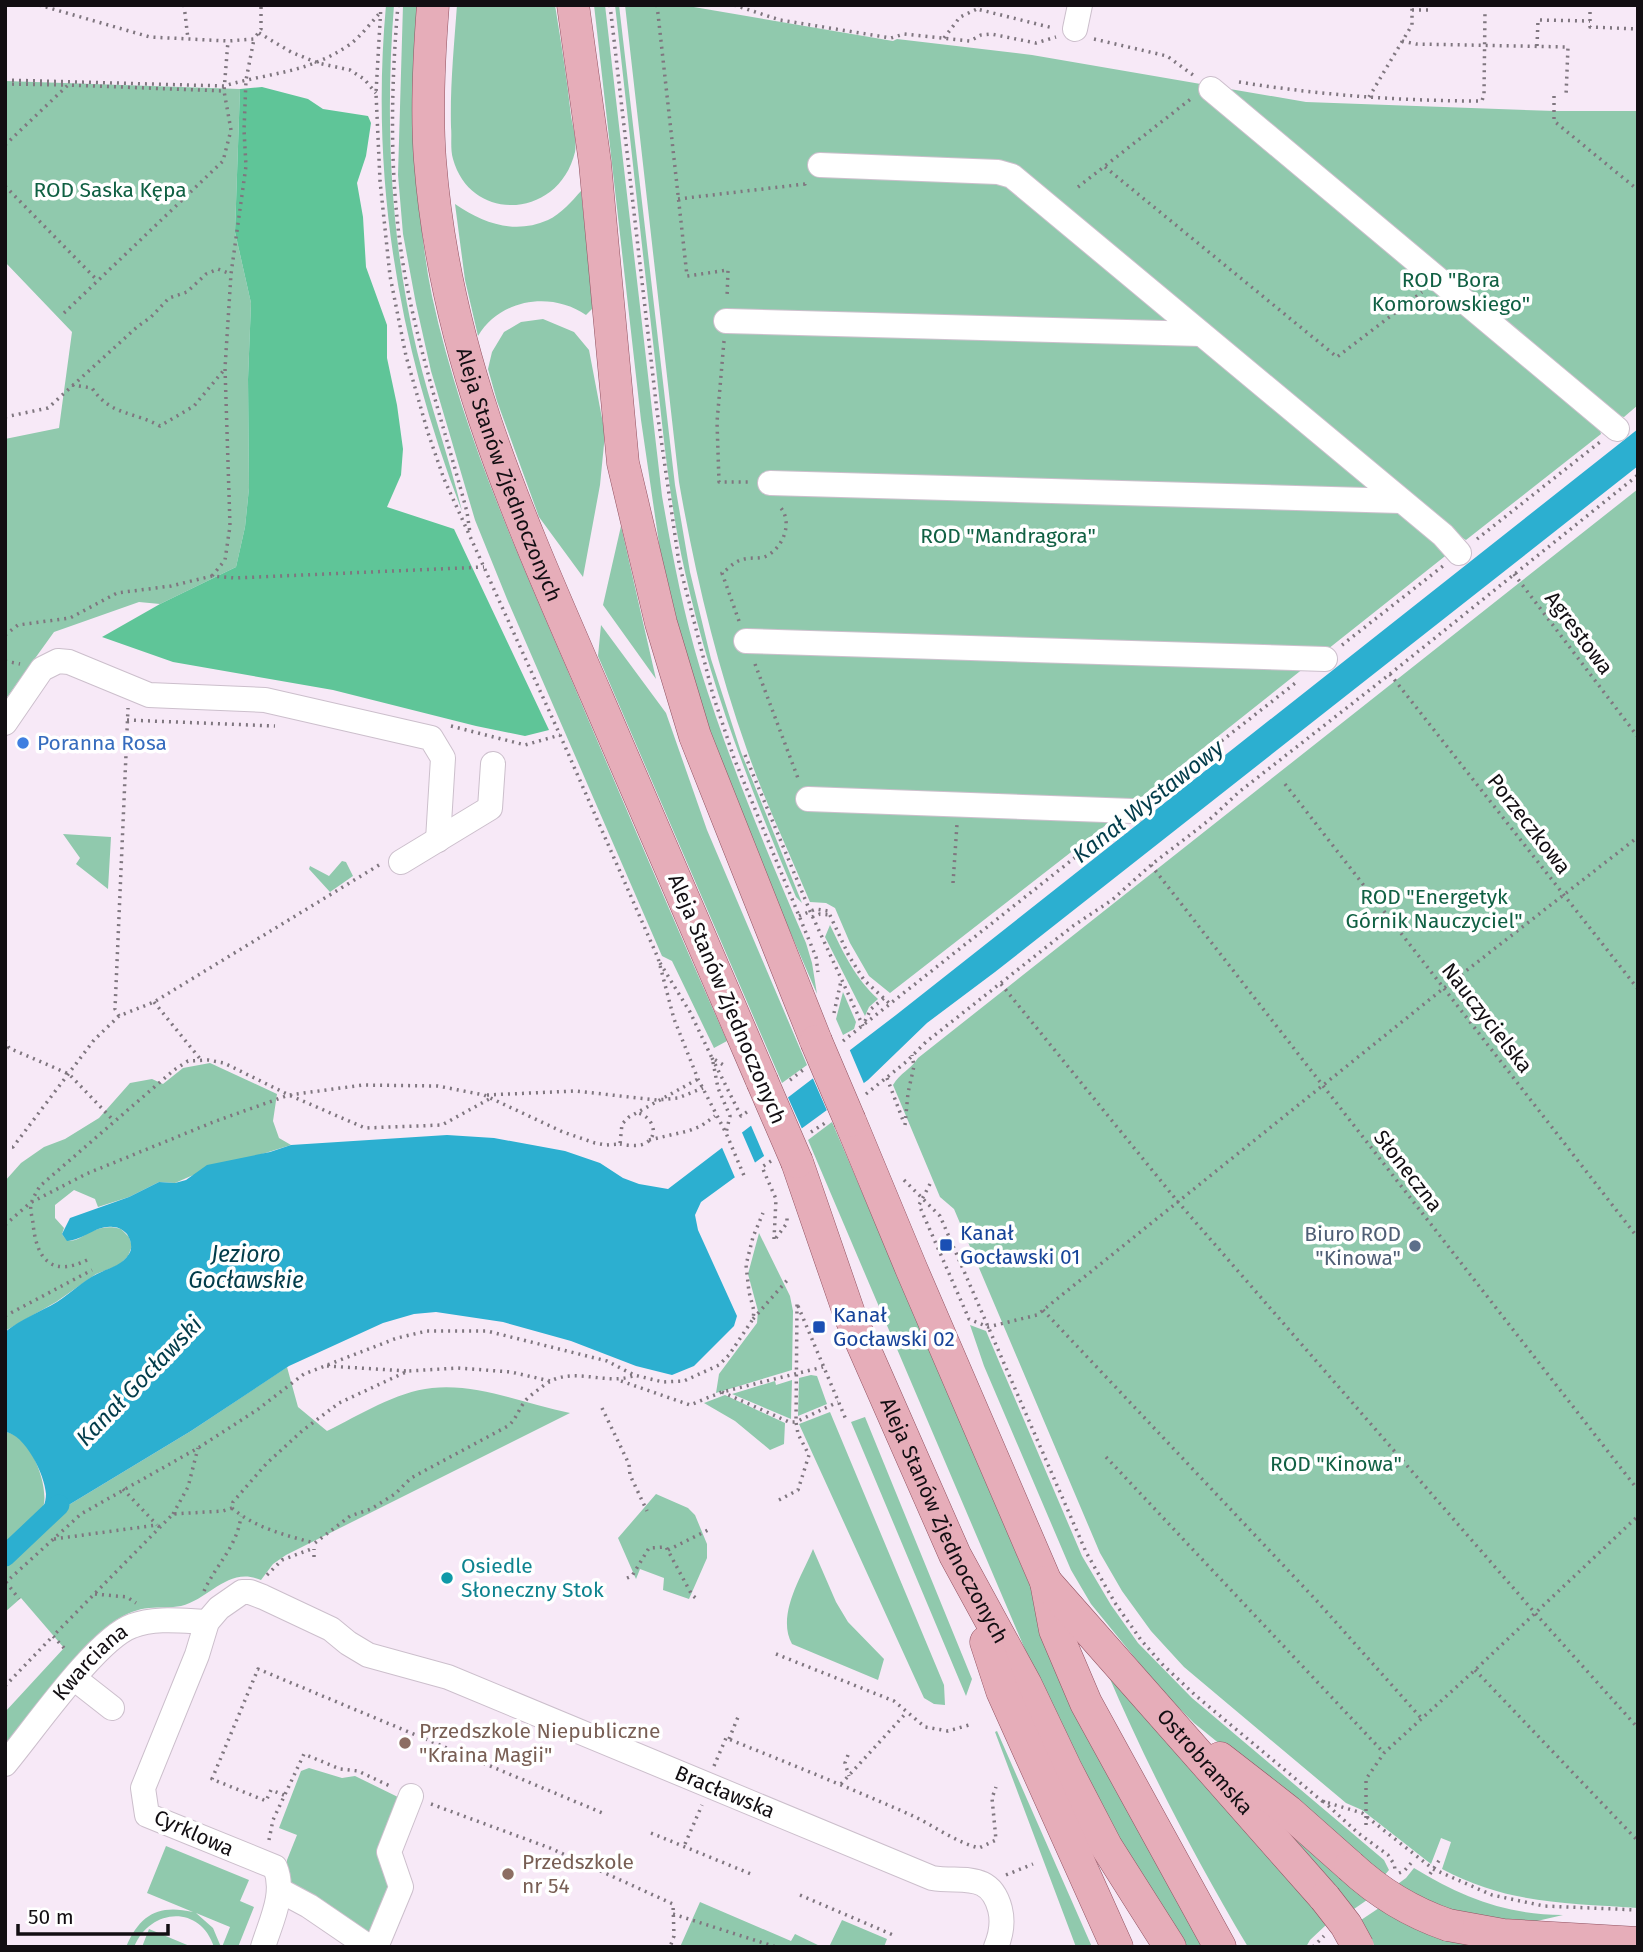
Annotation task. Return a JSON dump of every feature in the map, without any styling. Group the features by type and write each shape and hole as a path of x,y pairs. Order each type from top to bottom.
{"main road":[{"name":"Aleja Stanów Zjednoczonych","path":"433,5 429,93 432,183 451,300 476,398 515,506 748,1076 797,1162 850,1316 955,1555 1026,1685 1106,1846 1168,1945"},
{"path":"573,5 595,163 623,463 672,660 703,759 824,1031 850,1121 1046,1582 1055,1630 1086,1703 1220,1947"},
{"path":"955,1555 1002,1690 1117,1947"},
{"name":"Ostrobramska","path":"1046,1582 1325,1898 1346,1925 1358,1947"},
{"path":"1168,1720 1288,1811 1372,1886 1420,1915 1448,1925 1503,1935 1638,1943"}],"street":[{"path":"1216,83 1437,280 1617,429"},
{"path":"820,165 998,172 1012,176 1443,535 1459,553"},
{"path":"726,321 1200,334"},
{"path":"770,483 1401,500"},
{"path":"746,641 1325,659"},
{"path":"5,723 42,669 58,661 69,662 149,695 265,700 342,727 432,738 443,758 438,840"},
{"path":"394,861 438,840 490,808 493,764"},
{"path":"807,799 1133,811"},
{"name":"Bracławska","path":"203,1622 235,1595 250,1592 331,1629 368,1655 447,1677 932,1878 976,1881 985,1885"},
{"name":"Kwarciana","path":"5,1764 112,1637 132,1626 157,1621 203,1622"},
{"name":"Cyrklowa","path":"203,1622 198,1655 143,1788 147,1815 264,1863"},
{"path":"75,1679 112,1708"},
{"path":"376,1947 401,1886 389,1852 411,1796"},
{"path":"263,1947 281,1891 275,1867 264,1863"},
{"path":"985,1885 997,1896 1002,1914 1000,1937 996,1947"},
{"path":"281,1891 309,1906 369,1947"}],"path":[{"path":"39,5 150,37 228,41 254,39"},
{"path":"184,5 187,39"},
{"path":"212,576 225,560 230,526 225,368 231,274 246,166 246,80 254,39 261,29 261,5"},
{"path":"381,5 376,93 382,208 390,276 428,433 444,479 658,958 690,1012 739,1110"},
{"path":"398,5 392,120 396,196 407,284 430,382 467,512 470,536"},
{"path":"610,5 657,411 679,562 697,638 721,720 816,957 819,980"},
{"path":"657,5 687,276 728,270 716,422 719,482 770,483"},
{"path":"734,5 780,20 891,38 904,34 970,41 981,35 991,34 1036,43 1075,22"},
{"path":"1590,5 1590,27 1638,29"},
{"path":"944,38 960,17 977,7 1075,22 1167,56 1192,75 1216,83 1415,101 1482,101 1485,11"},
{"path":"1369,97 1412,25 1412,8 1430,10"},
{"path":"5,82 224,89 246,80 299,70 318,63 351,44 381,12"},
{"path":"1537,46 1538,20 1590,21"},
{"path":"259,33 290,52 318,63 351,69 376,93"},
{"path":"64,313 223,162 231,130 224,89 228,41"},
{"path":"1402,41 1416,44 1568,47 1566,96"},
{"path":"5,82 224,89"},
{"path":"1078,187 1204,88 1216,83"},
{"path":"5,145 68,85"},
{"path":"1554,96 1555,121 1638,190"},
{"path":"678,199 805,184 805,166 820,165"},
{"path":"1105,167 1337,357 1437,280"},
{"path":"5,186 98,281"},
{"path":"5,416 48,408 169,298 187,292 206,274 218,269 231,274"},
{"path":"72,386 92,388 99,399 121,413 143,417 160,426 194,406 225,368"},
{"path":"863,1026 1617,429"},
{"path":"896,1069 1073,926 1112,900 1239,792 1638,475"},
{"path":"5,635 18,625 70,618 117,593 171,586 212,576 235,578 484,567"},
{"name":"Agrestowa","path":"1514,573 1638,737"},
{"name":"Porzeczkowa","path":"1390,674 1638,989"},
{"path":"119,1016 116,1009 128,702"},
{"path":"127,720 286,727"},
{"path":"438,723 526,746 560,735"},
{"path":"745,755 812,917 863,1026"},
{"name":"Nauczycielska","path":"1285,784 1638,1238"},
{"path":"953,883 958,804"},
{"path":"930,1184 919,1205 969,1320 988,1327 1037,1315 1444,988 1638,837"},
{"path":"5,1147 13,1147 94,1040 119,1016 154,1002 394,861"},
{"name":"Słoneczna","path":"1151,865 1638,1490"},
{"path":"799,916 822,909 832,915 849,956 864,980 889,1003"},
{"path":"812,917 820,914 832,915"},
{"path":"658,958 674,1019 698,1079 726,1133 745,1178"},
{"path":"824,1031 841,981"},
{"path":"1001,984 1178,1202 1638,1728"},
{"path":"863,1026 871,1009 884,998"},
{"path":"154,1002 201,1060"},
{"path":"824,1031 828,1011"},
{"path":"5,1040 9,1048 69,1074 114,1121"},
{"path":"887,1078 905,1125 914,1066 912,1055"},
{"path":"712,1058 748,1076"},
{"path":"712,1058 718,1088 730,1116 726,1133"},
{"path":"88,1260 66,1267 55,1267 45,1259 37,1249 30,1203 40,1186 174,1070 188,1062 201,1060 224,1063 365,1128 442,1125 491,1098"},
{"path":"620,1144 622,1124 629,1117 698,1079"},
{"path":"5,1225 30,1203 86,1174 216,1121 289,1095 363,1085 438,1086 484,1095 563,1132 594,1143 639,1145 649,1140 688,1132 715,1116"},
{"path":"484,1095 575,1091 657,1100 678,1098 703,1088"},
{"path":"638,1112 651,1121 653,1131 649,1140"},
{"path":"764,1171 776,1199 774,1239"},
{"path":"900,1176 940,1216 1086,1552 1115,1603 1141,1640 1195,1695 1358,1833 1388,1855 1394,1864 1395,1875"},
{"path":"753,1319 746,1265 763,1213"},
{"path":"5,1316 92,1270"},
{"path":"19,1599 6,1583 82,1514 198,1448 257,1410 304,1374 407,1336 427,1331 475,1330 607,1361 634,1376 663,1382 684,1381 719,1364 729,1355 753,1319 790,1276"},
{"path":"779,1500 798,1490 809,1455 798,1434 796,1422 797,1304 847,1422"},
{"path":"1043,1310 1316,1600 1422,1718"},
{"path":"325,1366 408,1371 458,1368 512,1371 550,1381"},
{"path":"314,1557 315,1543 350,1516 370,1509 395,1494 411,1478 508,1426 518,1417 523,1404 550,1381 571,1375 619,1380 690,1405 722,1392 823,1367"},
{"path":"232,1508 233,1502 266,1464 302,1431 340,1403 408,1371"},
{"path":"619,1380 634,1376"},
{"path":"722,1392 789,1422 796,1422 838,1402"},
{"path":"601,1408 629,1464 630,1475 647,1511"},
{"path":"5,1686 158,1526 173,1514 188,1487 198,1448"},
{"path":"1106,1457 1384,1753"},
{"path":"123,1489 158,1526"},
{"path":"173,1514 232,1508"},
{"path":"232,1508 241,1516 292,1537 315,1543"},
{"path":"203,1622 199,1600 221,1559 233,1544 241,1516"},
{"path":"1366,1825 1366,1779 1384,1753 1638,1516"},
{"path":"52,1539 158,1526"},
{"path":"668,1550 708,1530"},
{"path":"627,1578 632,1576 649,1548 666,1546 692,1595 698,1600"},
{"path":"95,1594 127,1597 137,1604"},
{"path":"53,1636 64,1648"},
{"path":"776,1654 894,1701 925,1727 948,1731 969,1725"},
{"path":"284,1795 271,1790 266,1801 212,1779 258,1670 606,1814"},
{"path":"1475,1670 1638,1841"},
{"path":"841,1784 907,1712"},
{"path":"729,1739 738,1717"},
{"path":"717,1758 726,1738 729,1739 841,1784 936,1826 967,1845 979,1848 996,1840 992,1798 996,1787"},
{"path":"264,1863 273,1820 304,1754 340,1769 358,1771 411,1796 550,1848 673,1904 674,1936 670,1947"},
{"path":"848,1755 845,1763 849,1776"},
{"path":"685,1844 703,1801"},
{"path":"1322,1801 1366,1816 1433,1869 1492,1895 1528,1903 1638,1910"},
{"path":"651,1833 751,1874"},
{"path":"1430,1874 1440,1859"},
{"path":"1404,1871 1412,1862"},
{"path":"985,1885 1033,1864"},
{"path":"800,1895 893,1935"},
{"path":"673,1914 776,1947"}],"green space":[{"path":"386,5 394,5 390,136 395,222 401,266 417,351 462,511 421,388 394,262 382,135"},
{"path":"403,5 420,5 418,151 421,224 432,296 457,391 490,485 527,576 727,1041 714,1048 672,961 662,956 475,520 431,371 403,234 398,175"},
{"path":"457,5 555,5 575,152 566,174 552,190 534,201 515,205 495,203 477,195 463,180 453,159 451,97"},
{"path":"594,5 605,5 662,496 683,604 723,738 806,943 817,994 756,853 694,689 662,564 641,420"},
{"path":"615,5 619,5 675,485 690,572 711,659 741,752 802,903 796,897 779,857 733,737 707,656 685,572 666,457"},
{"name":"ROD \"Mandragora\"","path":"625,5 682,5 893,41 897,39 1032,55 1306,102 1555,111 1638,111 1638,405 1624,417 1604,412 1597,420 1601,434 1466,540 1448,529 1449,553 890,993 869,976 850,943 835,908 826,903 810,902 754,769 716,651 699,584 679,482"},
{"name":"ROD Saska Kępa","path":"5,81 240,89 235,232 251,303 248,379 249,488 245,527 236,567 160,604 139,602 54,632 5,700 5,439 59,428 72,332 5,262"},
{"path":"262,87 308,99 323,109 368,116 371,123 366,156 357,183 363,217 366,267 387,325 387,358 403,449 401,475 387,507 454,529 549,730 525,736 476,726 333,690 173,662 102,637 160,604 236,567 245,527 249,488 248,379 251,303 235,232 240,89"},
{"path":"581,191 594,307 586,315 557,303 527,303 499,314 478,336 465,280 455,204 477,217 499,225 523,226 553,217"},
{"path":"543,319 574,332 589,350 605,434 600,485 583,577 539,517 488,369 492,352 504,332 521,322"},
{"path":"1638,489 1638,1908 1537,1900 1466,1881 1442,1869 1451,1842 1441,1838 1431,1864 1362,1810 1346,1803 1184,1667 1151,1631 1122,1591 1100,1553 954,1209 940,1197 893,1085 918,1058"},
{"path":"621,526 656,679 603,605"},
{"path":"601,625 666,713 707,830 807,1065 782,1083 598,656"},
{"path":"63,834 111,837 108,889 76,864 80,858"},
{"path":"342,861 346,862 353,876 330,892 309,869 310,866 329,876"},
{"path":"830,925 856,973 878,999 869,1007 865,1016 825,937"},
{"path":"843,992 856,1022 854,1029 843,1035 836,1019"},
{"path":"210,1063 277,1094 273,1121 279,1138 291,1145 175,1183 159,1182 129,1197 98,1207 95,1199 74,1190 55,1205 55,1218 64,1228 62,1234 65,1238 73,1241 99,1229 121,1229 129,1237 132,1246 128,1256 119,1265 96,1274 56,1302 5,1331 5,1181 21,1163 44,1147 65,1139 99,1118 130,1083 152,1079 163,1084 183,1068"},
{"path":"832,1122 1069,1677 1208,1947 1186,1947 1166,1916 1109,1820 1041,1687 808,1140"},
{"path":"759,1233 790,1296 793,1311 792,1370 716,1393 719,1374 757,1323 758,1311 748,1274"},
{"path":"970,1325 986,1331 1082,1556 1111,1605 1138,1643 1192,1698 1384,1860 1389,1870 1383,1877 1194,1723 1162,1691 1091,1604 1071,1570 984,1366"},
{"path":"287,1367 298,1407 327,1431 391,1399 432,1388 484,1391 570,1413 286,1555 273,1564 261,1580 239,1577 181,1606 141,1609 118,1619 93,1639 5,1750 5,1712 64,1648 21,1598 5,1612 5,1563 62,1509 191,1431"},
{"path":"817,1376 827,1404 798,1416 799,1378"},
{"path":"792,1380 791,1419 732,1394 775,1381 776,1385"},
{"path":"725,1395 785,1423 784,1444 770,1450 735,1421 704,1403"},
{"path":"830,1412 944,1685 945,1705 934,1704 924,1698 799,1424"},
{"path":"865,1417 972,1679 966,1696 851,1422"},
{"path":"5,1432 14,1435 30,1451 41,1475 44,1498 43,1508 37,1519 5,1548"},
{"path":"656,1494 688,1508 695,1515 707,1544 707,1558 689,1599 663,1590 664,1578 640,1569 636,1579 618,1538"},
{"path":"813,1549 836,1602 848,1622 884,1659 878,1680 792,1644 787,1621 789,1608"},
{"path":"1107,1672 1306,1897 1326,1925 1306,1947 1248,1947 1173,1812"},
{"path":"997,1731 1092,1947 1076,1947 995,1732"},
{"path":"309,1768 342,1778 355,1776 402,1799 390,1881 367,1938 299,1891 287,1878 287,1860 297,1835 279,1828 301,1771"},
{"path":"1280,1822 1367,1900 1354,1909"},
{"path":"166,1846 249,1880 240,1901 254,1907 238,1947 222,1947 230,1927 196,1913 213,1928 221,1947 214,1947 198,1923 175,1916 151,1924 134,1947 126,1947 138,1926 152,1914 170,1909 193,1912 147,1893"},
{"path":"1414,1868 1467,1896 1504,1908 1563,1915 1511,1923 1446,1911 1395,1886"},
{"path":"700,1902 791,1941 795,1934 822,1947 680,1947"},
{"path":"1379,1908 1518,1947 1375,1947 1361,1920"},
{"path":"842,1920 887,1939 884,1947 829,1947"},
{"path":"149,1929 192,1947 142,1947"}],"water":[{"name":"Jezioro Gocławskie","path":"1638,429 1638,466 927,1023 868,1080 701,1202 695,1215 698,1230 737,1316 734,1326 694,1366 672,1375 636,1366 571,1341 503,1322 436,1312 414,1314 383,1323 289,1366 191,1431 62,1509 44,1527 37,1520 46,1497 42,1477 26,1447 12,1434 5,1432 5,1332 57,1302 92,1277 119,1264 131,1249 127,1234 115,1227 101,1228 67,1241 62,1234 70,1218 129,1197 159,1182 175,1183 186,1180 207,1165 291,1145 447,1135 494,1138 565,1151 600,1163 623,1178 639,1184 668,1189 896,1015"}],"pier":[{"path":"848,1046 865,1086 828,1113 811,1074"},
{"path":"786,1093 803,1131 765,1158 749,1121"},
{"path":"740,1128 756,1165 736,1180 720,1143"}],"waterway":[{"name":"Kanał Gocławski","path":"5,1556 59,1505"}],"place":[{"name":"Poranna Rosa","path":"23,743"},
{"name":"Kanał Gocławski 01","path":"946,1245"},
{"name":"Biuro ROD \"Kinowa\"","path":"1415,1246"},
{"name":"Kanał Gocławski 02","path":"819,1327"},
{"name":"Osiedle Słoneczny Stok","path":"447,1578"},
{"name":"Przedszkole Niepubliczne \"Kraina Magii\"","path":"405,1743"},
{"name":"Przedszkole nr 54","path":"508,1874"}],"park label":[{"name":"ROD \"Bora Komorowskiego\"","path":"1451,292"},
{"name":"ROD \"Energetyk Górnik Nauczyciel\"","path":"1434,909"},
{"name":"ROD \"Kinowa\"","path":"1336,1464"}],"water label":[{"name":"Kanał Wystawowy","path":"1148,801"}]}
